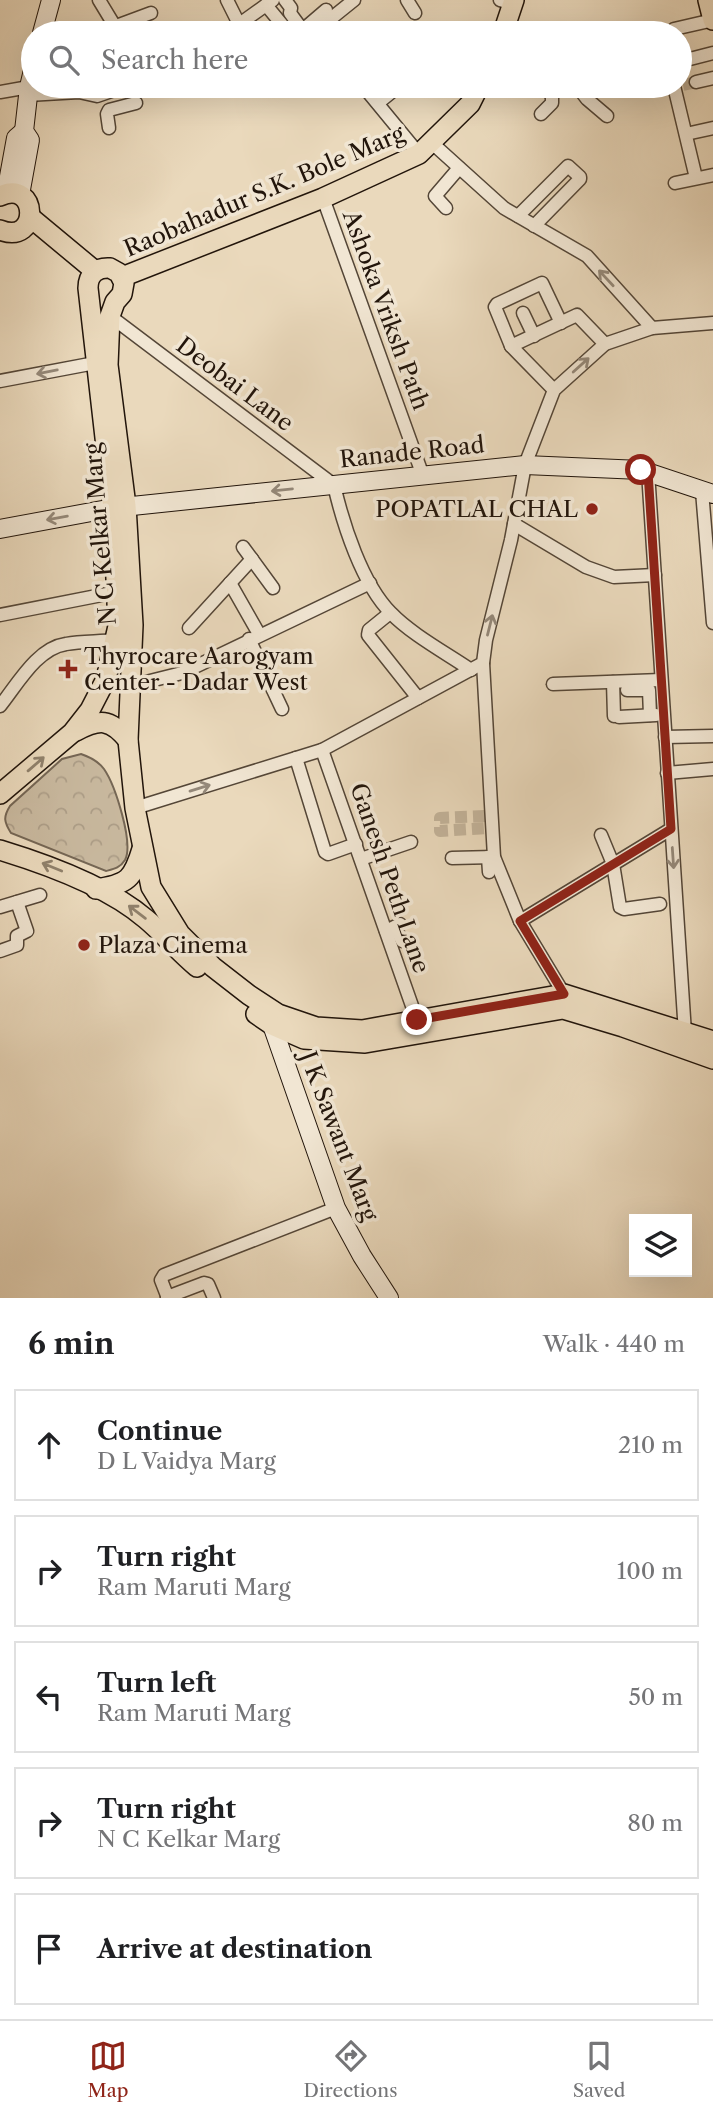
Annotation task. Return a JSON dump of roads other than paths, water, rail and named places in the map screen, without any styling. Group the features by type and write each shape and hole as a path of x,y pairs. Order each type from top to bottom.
{"main road":[{"path":"708,0 713,20"},
{"path":"505,21 509,1"},
{"name":"Raobahadur S.K. Bole Marg","path":"122,277 323,198 426,149 473,98"},
{"path":"9,195 29,204 27,223"},
{"path":"0,230 9,233 27,223"},
{"path":"27,223 91,282 110,268 122,277"},
{"name":"N C Kelkar Marg","path":"122,277 124,289 112,309 108,365 133,625 128,740 135,808 150,887 180,934 213,967 278,1014 316,1027 362,1030 564,994 713,1041"},
{"name":"N C Kelkar Marg","path":"0,794 72,733 90,710 106,679 118,626 120,507 95,363 91,282"},
{"path":"72,733 93,722 109,723 119,729 128,740"},
{"path":"2,848 53,866 128,905 147,919 223,990 272,1026 304,1039 365,1043 563,1009 713,1059"},
{"path":"96,889 114,886 129,879 136,869 143,848"}],"street":[{"path":"45,21 51,0"},
{"path":"99,0 112,21"},
{"path":"227,0 238,21"},
{"path":"296,21 288,4 302,0"},
{"path":"324,21 354,0"},
{"path":"407,0 415,13"},
{"path":"243,21 269,2 281,21"},
{"path":"318,21 326,10"},
{"path":"135,21 151,13"},
{"path":"692,25 713,20"},
{"path":"692,59 713,55"},
{"path":"696,82 713,78"},
{"path":"0,92 21,86"},
{"path":"9,195 16,138 24,131 28,98"},
{"path":"98,98 107,127 107,114 116,107 136,103"},
{"path":"116,98 116,107"},
{"path":"381,98 426,149 459,168 504,208 587,256 652,328"},
{"path":"552,98 552,103 544,111 558,118"},
{"path":"586,98 607,116"},
{"path":"679,98 696,178"},
{"path":"686,134 713,128"},
{"path":"518,216 566,166 570,167 580,179 534,226"},
{"path":"446,208 435,196 459,168"},
{"path":"675,183 713,175"},
{"name":"Ashoka Vriksh Path","path":"323,198 423,476"},
{"path":"531,203 544,215"},
{"path":"554,390 511,346 495,306 540,283 544,285 561,323"},
{"name":"Deobai Lane","path":"112,309 334,485"},
{"path":"523,313 534,336"},
{"path":"511,346 578,316 605,344"},
{"path":"489,872 491,857 483,663 486,640 525,465 554,390 605,344 652,328 713,323"},
{"path":"549,329 559,340"},
{"path":"0,381 95,363"},
{"name":"Ranade Road","path":"0,529 120,507 525,465 641,470 707,492"},
{"path":"648,472 661,680 657,712"},
{"path":"334,485 343,523 370,583 390,613 471,670"},
{"path":"707,492 713,623"},
{"path":"514,524 586,567 614,577 654,575"},
{"path":"243,547 273,588"},
{"path":"189,628 252,559"},
{"path":"230,583 282,709"},
{"path":"130,686 182,673 370,583"},
{"path":"0,615 117,592"},
{"path":"390,613 369,630 368,635 418,698"},
{"path":"0,706 33,663 55,647 115,640"},
{"path":"135,808 323,750 483,663"},
{"path":"553,684 580,687 613,682 661,680"},
{"path":"613,682 617,716 657,712"},
{"path":"627,690 649,690 665,737 685,1033"},
{"path":"665,737 713,736"},
{"name":"Ganesh Peth Lane","path":"323,750 361,859 396,935 417,1020"},
{"path":"296,758 325,852 328,854 356,844"},
{"path":"667,773 713,769"},
{"path":"520,921 671,829"},
{"path":"601,835 613,864 621,908 660,904"},
{"path":"361,859 411,842"},
{"path":"452,858 491,857"},
{"path":"491,857 520,921 564,994"},
{"path":"0,907 40,895"},
{"path":"0,951 17,945 17,936 27,931 17,902"},
{"name":"J K Sawant Marg","path":"272,1026 336,1208 389,1298"},
{"path":"214,1298 206,1283 167,1298 161,1280 164,1275 336,1208"}],"tunnel":[{"path":"692,83 696,82"},
{"path":"485,816 440,818 440,831 486,828"}],"place":[{"name":"POPATLAL CHAL","path":"592,509"},
{"name":"Thyrocare Aarogyam Center - Dadar West","path":"68,669"},
{"name":"Plaza Cinema","path":"84,945"}]}
